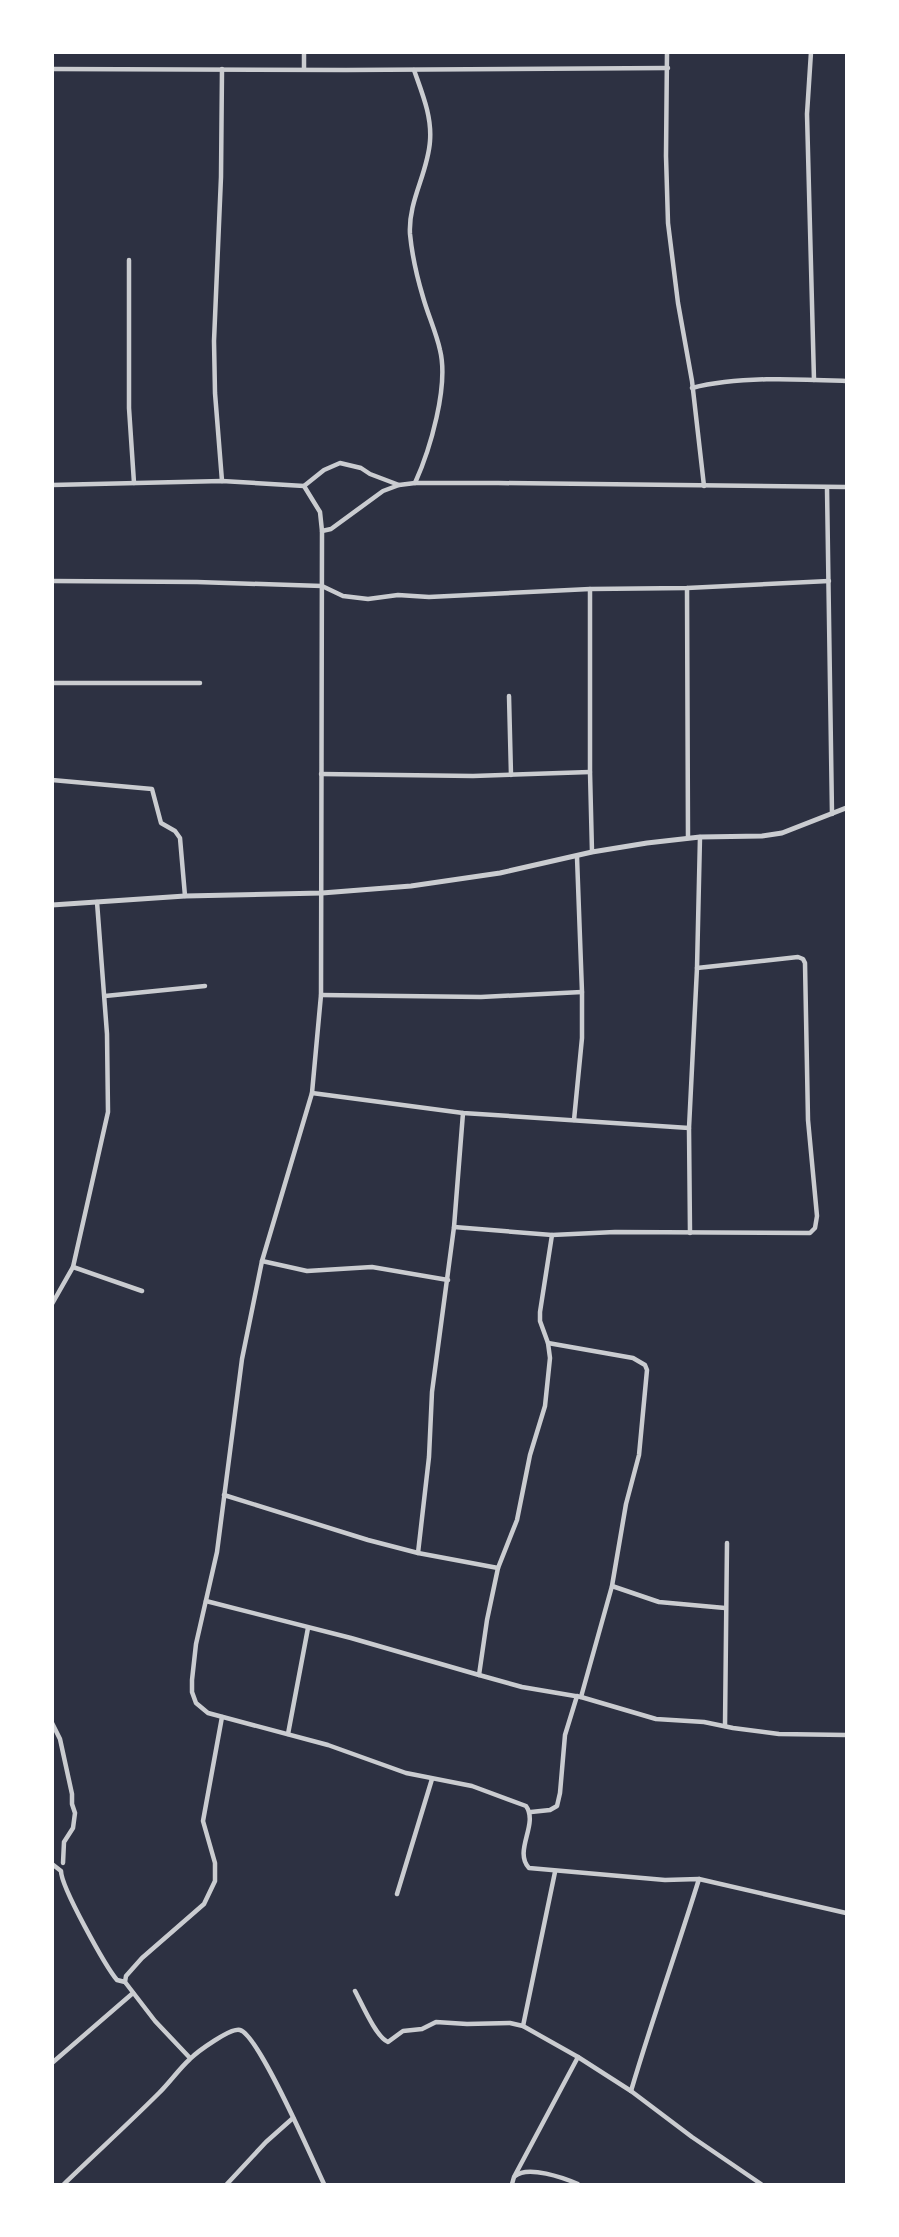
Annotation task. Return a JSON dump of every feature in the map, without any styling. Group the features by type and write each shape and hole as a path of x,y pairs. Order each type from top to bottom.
{"street":[{"path":"304,52 304,69"},
{"path":"667,52 666,156 669,223 704,486"},
{"path":"811,52 807,114 814,380"},
{"path":"52,69 668,68"},
{"path":"222,69 221,177 214,341 215,393 222,481"},
{"path":"414,70 428,110 430,143 412,207 410,232 423,297 441,351 442,371 440,400 425,460 415,483"},
{"path":"129,260 128,381 134,483"},
{"path":"692,388 713,382 846,381"},
{"path":"52,485 222,481 304,486 324,470 340,464 361,468 370,474 399,485"},
{"path":"322,531 331,529 383,491 399,485 415,483 846,487"},
{"path":"304,486 320,512 322,531 321,995 312,1093 253,1298 240,1369 216,1552 196,1644 192,1692 201,1709 222,1718 328,1745 406,1773 472,1786 526,1806 531,1812 523,1857 529,1868 665,1880 699,1879 846,1913"},
{"path":"827,488 832,814"},
{"path":"52,581 322,586 343,596 368,599 398,595 429,597 829,581"},
{"path":"687,588 688,838"},
{"path":"590,589 592,852"},
{"path":"52,683 200,683"},
{"path":"509,696 512,775"},
{"path":"321,774 512,775 590,772"},
{"path":"52,780 152,789 161,823 175,831 180,838 185,896"},
{"path":"52,906 185,896 322,893 422,884 500,873 592,852 688,838 762,836 782,833 846,808"},
{"path":"690,1233 689,1128 697,968 700,837"},
{"path":"574,1120 582,1038 577,857"},
{"path":"53,1302 73,1267 108,1112 105,996 97,902"},
{"path":"454,1227 552,1235 615,1232 802,1235 810,1233 817,1216 808,1120 805,963 798,957 697,968"},
{"path":"105,996 205,986"},
{"path":"321,995 481,997 582,992"},
{"path":"312,1093 463,1113 689,1128"},
{"path":"418,1553 429,1457 432,1392 454,1227 463,1113"},
{"path":"479,1675 498,1568 517,1520 530,1455 542,1417 549,1377 548,1343 542,1329 540,1312 552,1235"},
{"path":"262,1261 307,1271 372,1267 448,1280"},
{"path":"73,1267 142,1291"},
{"path":"531,1812 550,1810 557,1806 566,1735 612,1586 626,1504 639,1455 647,1371 645,1365 633,1358 548,1343"},
{"path":"224,1495 368,1540 418,1553 498,1568"},
{"path":"725,1726 727,1543"},
{"path":"612,1586 659,1602 725,1608"},
{"path":"206,1601 351,1638 522,1687 579,1696 650,1718 704,1722 779,1734 846,1735"},
{"path":"288,1734 308,1628"},
{"path":"190,2058 155,2021 133,1993 126,1982 126,1976 142,1958 204,1904 213,1887 215,1863 203,1821 222,1718"},
{"path":"52,1723 60,1739 75,1813 73,1828 64,1842 63,1863"},
{"path":"397,1894 432,1779"},
{"path":"52,1864 61,1871 61,1877 69,1896 107,1968 117,1980 126,1982"},
{"path":"523,2026 555,1872"},
{"path":"632,2091 652,2017 699,1879"},
{"path":"355,1991 378,2033 384,2041 388,2042 403,2031 422,2030 436,2022 510,2023 523,2026 632,2091 692,2137 761,2184"},
{"path":"52,2063 133,1993"},
{"path":"64,2184 159,2093 190,2058 235,2030 246,2033 261,2056 324,2184"},
{"path":"512,2184 578,2057"},
{"path":"226,2184 266,2142 293,2118"},
{"path":"514,2177 518,2173 525,2172 549,2174 578,2184"}]}
